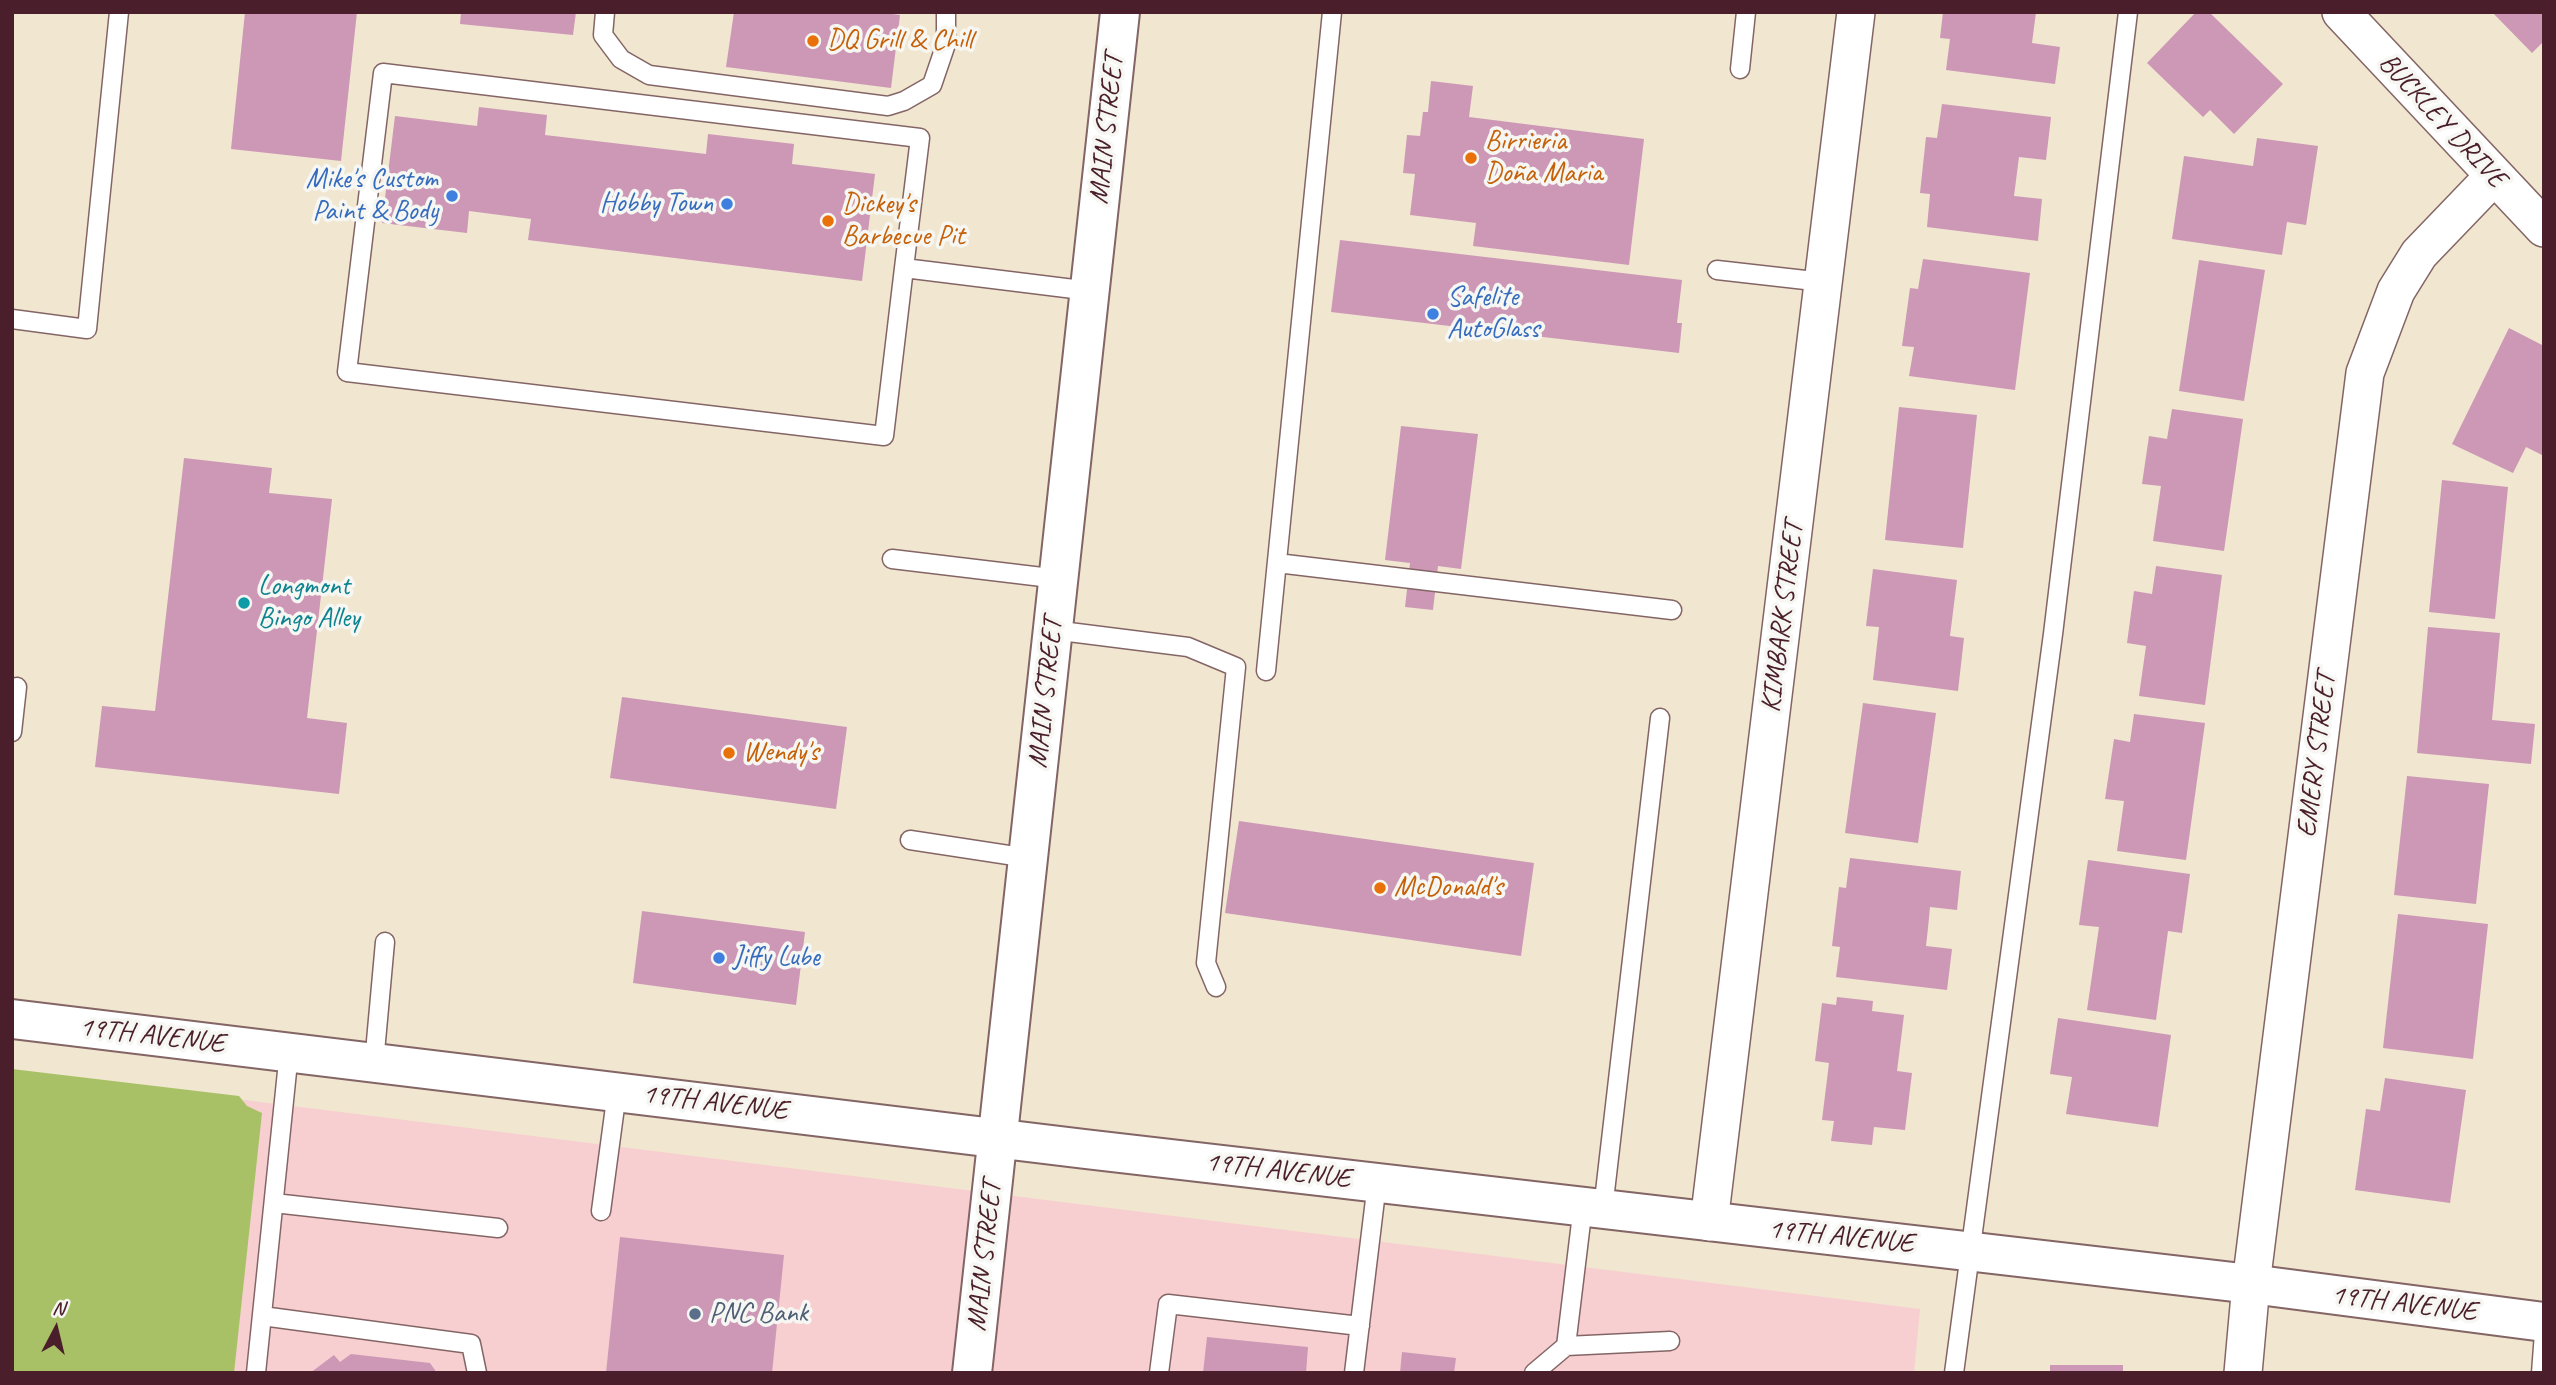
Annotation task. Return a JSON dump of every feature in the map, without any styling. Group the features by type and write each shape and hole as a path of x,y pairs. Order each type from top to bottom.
{"main road":[{"name":"MAIN STREET","path":"972,1373 1120,12"},
{"name":"19TH AVENUE","path":"12,1019 1377,1183 2251,1284 2544,1322"}],"street":[{"name":"KIMBARK STREET","path":"1709,1222 1856,12"},
{"name":"BUCKLEY DRIVE","path":"2341,12 2544,229"},
{"name":"EMERY STREET","path":"2243,1373 2251,1284 2365,373 2396,292 2418,254 2493,177"}],"lane":[{"path":"12,319 87,329 119,12"},
{"path":"605,12 603,35 621,59 649,75 888,106 904,101 932,85 946,44 946,12"},
{"path":"1266,671 1332,12"},
{"path":"1740,69 1746,12"},
{"path":"1954,1373 1968,1251 1982,1177 2052,647 2128,12"},
{"path":"383,73 920,138 904,268 884,436 348,372 383,73"},
{"path":"904,268 1090,291"},
{"path":"1717,270 1824,282"},
{"path":"891,559 1059,579"},
{"path":"1277,564 1672,610"},
{"path":"1053,630 1188,647 1236,667 1206,963 1216,987"},
{"path":"12,732 17,687"},
{"path":"1566,1346 1593,1208 1660,718"},
{"path":"910,840 1028,858"},
{"path":"374,1063 385,942"},
{"path":"256,1373 289,1052"},
{"path":"601,1211 617,1092"},
{"path":"1354,1373 1377,1183"},
{"path":"274,1203 498,1228"},
{"path":"1159,1373 1168,1304 1360,1326"},
{"path":"261,1316 471,1344 477,1373"},
{"path":"2541,1373 2544,1333"},
{"path":"1534,1373 1566,1346 1670,1341"}],"shaded area":[{"path":"12,1071 1920,1309 1914,1373 12,1373"}],"green space":[{"path":"12,1069 239,1096 247,1106 262,1113 234,1373 12,1373"}],"building":[{"path":"245,12 357,12 341,161 231,149"},
{"path":"461,12 576,12 573,35 460,24"},
{"name":"DQ Grill & Chill","path":"734,12 877,12 900,15 891,88 726,67"},
{"path":"1943,12 2036,12 2032,43 2060,47 2055,84 1946,70 1950,39 1940,38"},
{"path":"2196,12 2209,12 2283,84 2234,134 2210,110 2203,117 2147,63"},
{"path":"2492,12 2544,12 2544,41 2532,53"},
{"path":"1431,81 1473,86 1469,117 1644,139 1629,265 1473,246 1476,223 1410,215 1415,174 1403,173 1407,135 1420,136 1423,112 1428,112"},
{"path":"1942,104 2051,117 2046,160 2019,157 2014,196 2042,199 2038,241 1927,227 1930,194 1920,193 1926,137 1937,138"},
{"path":"479,107 547,115 545,135 706,154 708,134 794,144 792,164 875,174 862,281 528,240 531,219 469,211 467,233 382,223 395,116 477,126"},
{"path":"2257,138 2318,146 2306,225 2287,222 2282,255 2172,239 2184,156 2253,166"},
{"path":"1340,240 1682,280 1677,323 1682,323 1679,353 1331,312"},
{"path":"1923,259 2030,273 2015,390 1909,376 1914,347 1902,346 1910,288 1918,289"},
{"path":"2199,260 2265,270 2244,401 2179,391"},
{"path":"2509,328 2544,346 2544,456 2526,447 2513,473 2452,444"},
{"path":"1899,407 1977,415 1963,548 1885,540"},
{"path":"2172,409 2243,419 2224,551 2153,541 2161,486 2142,484 2149,436 2167,439"},
{"path":"1401,426 1478,434 1461,569 1438,566 1433,610 1405,607 1410,563 1385,560"},
{"name":"Longmont Bingo Alley","path":"184,458 272,468 269,493 332,499 307,718 347,723 339,794 95,767 102,706 155,711"},
{"path":"2442,480 2508,487 2495,619 2429,612"},
{"path":"2156,566 2222,575 2205,705 2139,696 2146,646 2127,643 2134,591 2152,594"},
{"path":"1873,569 1957,580 1950,636 1964,638 1958,691 1873,680 1879,627 1866,626"},
{"path":"2428,627 2500,633 2492,720 2535,724 2531,764 2417,753"},
{"name":"Wendy's","path":"622,697 847,727 836,809 610,778"},
{"path":"1863,703 1936,713 1918,843 1845,833"},
{"path":"2134,714 2205,723 2186,860 2117,851 2124,801 2105,799 2114,739 2130,742"},
{"path":"2407,776 2489,784 2476,904 2394,895"},
{"name":"McDonald's","path":"1239,821 1534,863 1521,956 1225,913"},
{"path":"1850,858 1961,871 1957,910 1930,907 1926,946 1952,949 1947,990 1836,977 1840,947 1832,946 1839,887 1846,888"},
{"path":"2088,860 2190,874 2182,933 2168,931 2156,1020 2087,1010 2099,927 2079,925"},
{"name":"Jiffy Lube","path":"642,911 805,932 796,1005 633,983"},
{"path":"2398,914 2488,924 2473,1059 2383,1048"},
{"path":"1837,997 1873,1001 1872,1011 1904,1015 1897,1071 1912,1073 1905,1130 1874,1127 1872,1145 1831,1141 1834,1121 1822,1120 1829,1063 1815,1061 1822,1003 1836,1005"},
{"path":"2058,1018 2171,1035 2158,1127 2066,1114 2072,1077 2050,1074"},
{"path":"2385,1078 2466,1090 2450,1203 2355,1190 2366,1109 2380,1111"},
{"name":"PNC Bank","path":"620,1237 784,1255 772,1373 606,1373"},
{"path":"1207,1337 1308,1347 1306,1373 1203,1373"},
{"path":"1402,1352 1456,1358 1454,1373 1400,1373"},
{"path":"351,1354 430,1363 437,1373 310,1373 334,1355 340,1362"},
{"path":"2050,1365 2123,1365 2123,1373 2050,1373"}],"place":[{"name":"DQ Grill & Chill","path":"813,41"},
{"name":"Birrieria Doña Maria","path":"1471,158"},
{"name":"Mike's Custom Paint & Body","path":"452,196"},
{"name":"Hobby Town","path":"727,204"},
{"name":"Dickey's Barbecue Pit","path":"828,221"},
{"name":"Safelite AutoGlass","path":"1433,314"},
{"name":"Longmont Bingo Alley","path":"244,603"},
{"name":"Wendy's","path":"729,753"},
{"name":"McDonald's","path":"1380,888"},
{"name":"Jiffy Lube","path":"719,958"},
{"name":"PNC Bank","path":"695,1314"}]}
